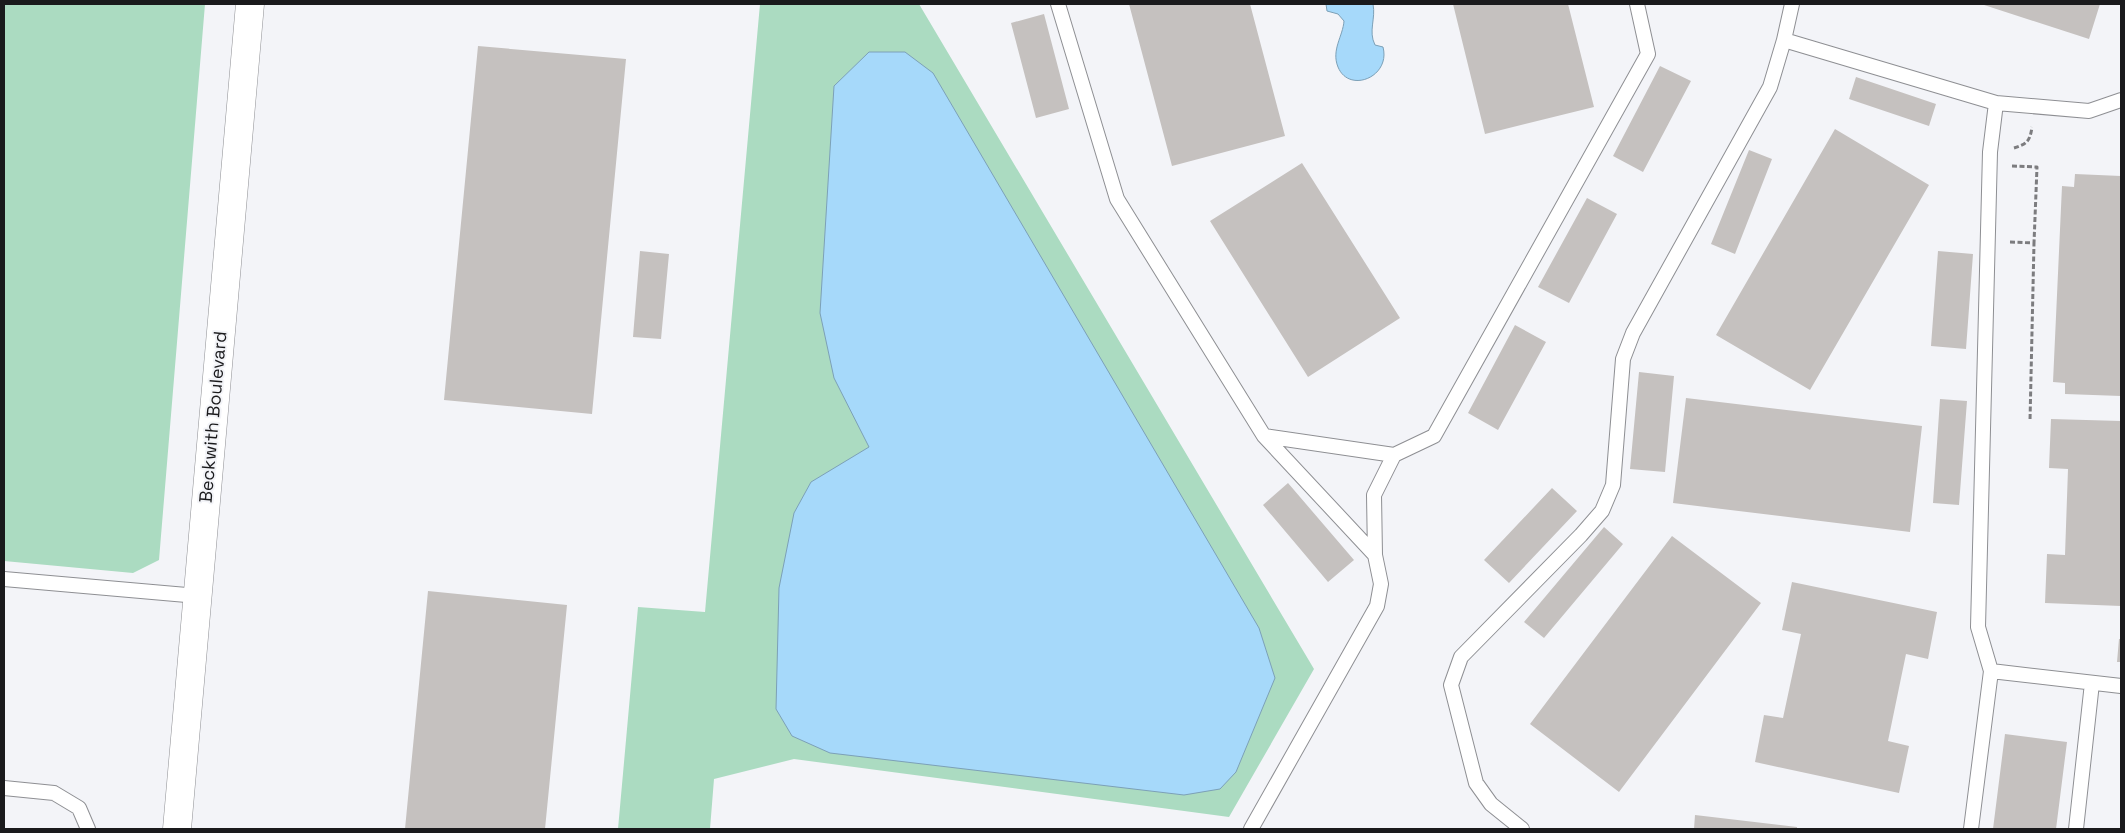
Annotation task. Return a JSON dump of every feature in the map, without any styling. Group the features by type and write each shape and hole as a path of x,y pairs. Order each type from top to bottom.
{"street":[{"name":"Beckwith Boulevard","path":"177,829 250,4"}],"lane":[{"path":"1058,4 1117,199 1264,436 1375,555"},
{"path":"1264,436 1394,456 1434,436 1648,54 1637,4"},
{"path":"1522,829 1491,804 1476,783 1451,685 1460,657 1581,536 1602,511 1612,485 1623,359 1633,333 1770,86 1784,40 1792,4"},
{"path":"1784,40 1996,104 2088,110 2121,100"},
{"path":"1972,829 1991,671 1978,627 1990,152 1996,104"},
{"path":"1252,829 1377,606 1382,584 1375,555 1374,495 1394,456"},
{"path":"4,579 198,596"},
{"path":"1991,671 2121,686"},
{"path":"2076,829 2092,683"},
{"path":"4,788 54,792 79,808 88,829"}],"path":[{"path":"2010,151 2024,146 2030,140 2033,106"},
{"path":"2008,162 2014,167 2037,167 2030,421"},
{"path":"1987,240 2034,243"}],"green space":[{"path":"4,4 205,4 159,560 133,573 4,561"},
{"path":"760,4 919,4 1314,669 1229,817 794,759 714,779 710,829 618,829 638,607 705,612"}],"water":[{"path":"1326,4 1373,4 1373,40 1375,45 1383,47 1384,58 1381,67 1375,74 1359,80 1343,75 1338,67 1336,55 1344,21 1338,14 1327,11"},
{"path":"869,52 905,52 933,73 1259,628 1275,678 1236,772 1220,789 1184,795 830,753 792,736 776,709 779,588 794,513 811,482 869,447 834,378 820,313 834,86"}],"building":[{"path":"1129,4 1250,4 1285,136 1172,166"},
{"path":"1453,4 1568,4 1594,107 1485,134"},
{"path":"1981,4 2100,4 2089,39"},
{"path":"1044,14 1069,109 1036,118 1011,23"},
{"path":"478,46 626,59 592,414 444,400"},
{"path":"1660,66 1691,81 1643,172 1613,156"},
{"path":"1856,77 1936,104 1929,126 1849,99"},
{"path":"1835,129 1929,185 1810,390 1716,335"},
{"path":"1749,150 1772,159 1735,254 1711,244"},
{"path":"1302,163 1400,318 1308,377 1210,221"},
{"path":"2075,174 2121,176 2121,396 2065,394 2065,383 2053,382 2062,186 2074,187"},
{"path":"1587,198 1617,214 1569,303 1538,287"},
{"path":"640,251 669,254 661,339 633,337"},
{"path":"1938,251 1973,254 1966,349 1931,346"},
{"path":"1515,325 1546,342 1498,430 1468,413"},
{"path":"1639,372 1674,376 1665,472 1630,469"},
{"path":"1686,398 1922,426 1910,532 1673,503"},
{"path":"1940,399 1967,401 1959,505 1933,503"},
{"path":"2051,419 2121,421 2121,606 2045,603 2047,554 2065,555 2068,469 2049,468"},
{"path":"1288,483 1354,560 1328,582 1263,505"},
{"path":"1552,488 1577,511 1509,583 1484,560"},
{"path":"1604,527 1623,544 1544,638 1524,622"},
{"path":"1672,536 1761,603 1619,792 1530,724"},
{"path":"1792,582 1937,612 1928,659 1906,654 1888,741 1909,746 1899,793 1755,762 1764,715 1783,718 1801,634 1782,630"},
{"path":"428,591 567,605 545,829 405,829"},
{"path":"2119,639 2121,639 2121,662 2117,662"},
{"path":"2005,734 2067,742 2056,829 1993,829"},
{"path":"1695,815 1797,827 1797,829 1694,829"}]}
